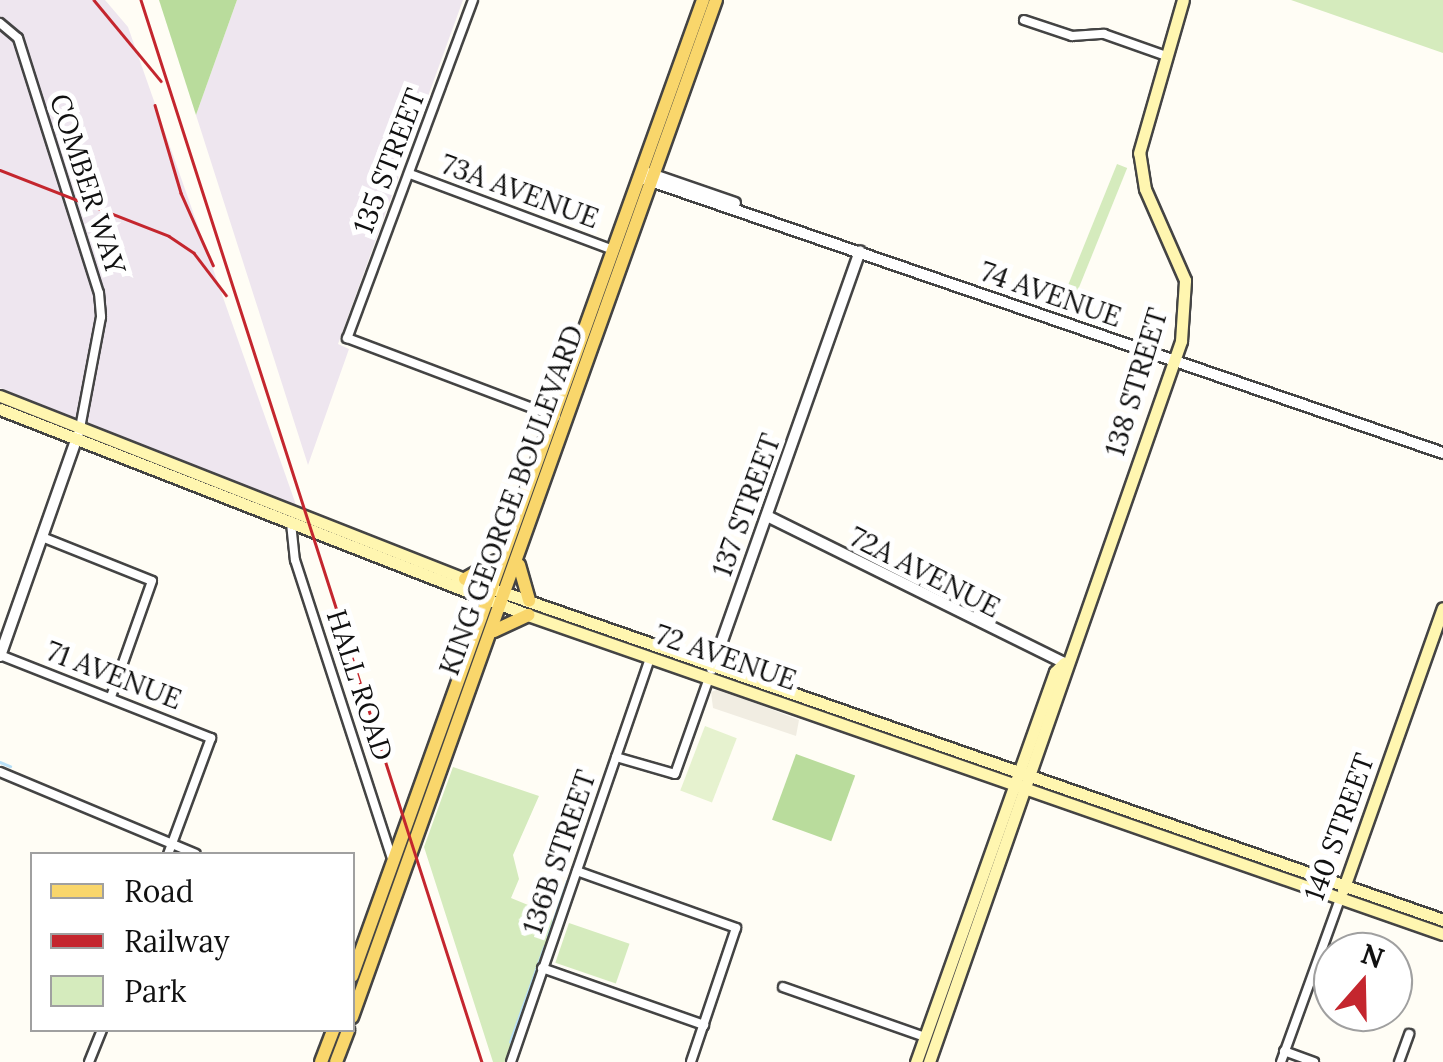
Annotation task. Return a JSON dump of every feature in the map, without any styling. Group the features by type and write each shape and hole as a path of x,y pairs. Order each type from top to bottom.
{"main road":[{"name":"KING GEORGE BOULEVARD","path":"355,968 500,556 596,336 703,0"},
{"name":"KING GEORGE BOULEVARD","path":"355,1000 493,633 613,250 716,0"},
{"name":"138 STREET","path":"929,1062 1024,782 1055,672 1064,663 1174,361 1187,310 1185,280 1145,188 1139,153 1183,0"},
{"path":"596,336 613,250"},
{"name":"72 AVENUE","path":"0,396 78,434 291,523 1342,892 1443,934"},
{"name":"72 AVENUE","path":"0,409 78,434 465,579 487,593"},
{"path":"465,579 500,556"},
{"path":"493,633 500,623 528,608 518,558"},
{"name":"72 AVENUE","path":"528,608 650,658 711,672"},
{"name":"140 STREET","path":"1342,892 1443,608"},
{"name":"138 STREET","path":"916,1062 1024,782"},
{"path":"394,860 400,882"},
{"name":"72 AVENUE","path":"1342,892 1443,920"},
{"path":"321,1062 332,1032"},
{"path":"336,1062 347,1032"}],"street":[{"name":"135 STREET","path":"473,0 347,338 560,419"},
{"path":"1024,20 1072,36 1104,34 1166,56"},
{"name":"COMBER WAY","path":"0,23 18,38 100,294 101,317 78,434"},
{"name":"73A AVENUE","path":"410,174 613,250"},
{"name":"74 AVENUE","path":"646,176 1443,453"},
{"name":"137 STREET","path":"616,756 675,774 860,250"},
{"path":"0,656 78,434"},
{"name":"72A AVENUE","path":"767,516 1064,663"},
{"name":"HALL ROAD","path":"291,523 295,560 394,860"},
{"path":"42,537 152,581 111,698"},
{"name":"71 AVENUE","path":"0,656 211,738 173,841"},
{"name":"136B STREET","path":"511,1062 650,658"},
{"path":"0,772 193,852"},
{"path":"169,852 173,841"},
{"path":"186,848 201,852"},
{"path":"577,871 736,928 691,1062"},
{"name":"140 STREET","path":"1280,1062 1342,892"},
{"path":"542,968 704,1025"},
{"path":"783,987 925,1037"},
{"path":"89,1062 101,1032"},
{"path":"1399,1062 1410,1034"},
{"path":"1284,1051 1314,1062"}],"shaded area":[{"path":"0,0 105,0 128,27 296,505 0,388"},
{"path":"237,0 463,0 338,344 349,349 308,465 196,115"},
{"path":"719,689 799,720 796,736 713,708 711,692"}],"green space":[{"path":"159,0 237,0 196,115"},
{"path":"1291,0 1443,0 1443,53"},
{"path":"1117,164 1127,168 1069,312 1059,308"},
{"path":"705,726 737,738 712,803 680,790"},
{"path":"796,754 855,776 831,841 772,820"},
{"path":"453,767 539,796 513,855 519,879 511,898 550,914 554,926 506,1062 493,1062 424,847"},
{"path":"569,923 630,944 616,984 555,963"}],"waterway":[{"path":"0,762 10,766"},
{"path":"548,936 567,881"},
{"path":"510,1042 544,947"}],"railway":[{"path":"94,0 161,81"},
{"path":"141,0 482,1062"},
{"path":"155,105 181,193 213,265"},
{"path":"0,170 169,236 194,253 226,295"}]}
